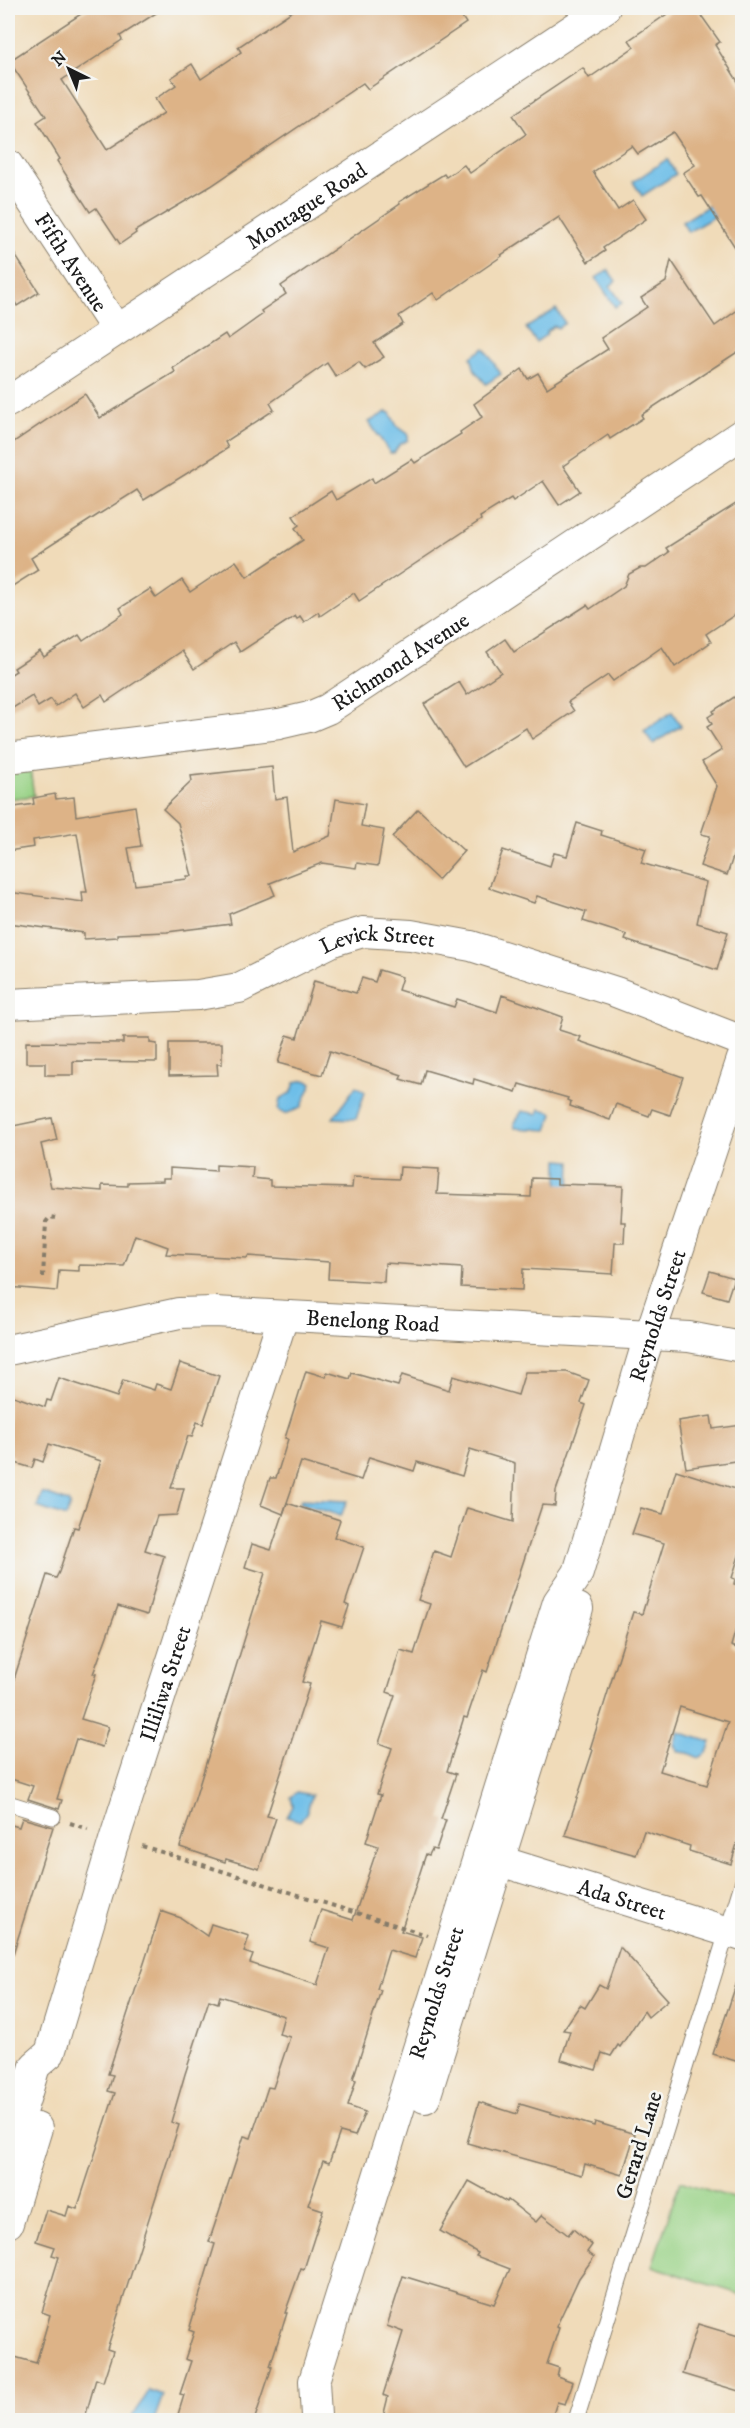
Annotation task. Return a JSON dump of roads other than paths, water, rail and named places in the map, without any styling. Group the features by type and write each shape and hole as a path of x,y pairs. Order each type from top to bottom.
{"street":[{"name":"Montague Road","path":"8,402 605,8"},
{"name":"Fifth Avenue","path":"8,165 116,329"},
{"name":"Richmond Avenue","path":"8,758 279,724 309,717 328,709 742,434"},
{"name":"Levick Street","path":"8,1004 198,995 239,988 333,941 363,932 411,935 471,946 616,992 742,1041"},
{"name":"Reynolds Street","path":"315,2418 314,2381 558,1602 578,1573 651,1335 742,1059"},
{"name":"Benelong Road","path":"8,1350 179,1313 689,1337 742,1347"},
{"name":"Illiliwa Street","path":"8,2223 54,2072 50,2053 123,1814 283,1317"},
{"name":"Reynolds Street","path":"315,2418 333,2387 500,1861 579,1604 578,1573"},
{"name":"Ada Street","path":"500,1861 735,1933"},
{"name":"Illiliwa Street","path":"8,2155 35,2066 50,2053"}],"lane":[{"path":"8,1803 53,1817"},
{"name":"Gerard Lane","path":"576,2421 735,1933 742,1884"}],"water":[{"path":"667,159 676,174 642,196 633,182"},
{"path":"716,201 722,212 688,232 682,222"},
{"path":"608,270 616,281 610,286 622,303 615,307 596,278"},
{"path":"556,309 565,323 558,328 554,326 536,342 526,328"},
{"path":"484,348 501,374 486,384 475,371 471,357"},
{"path":"386,412 390,413 397,426 408,434 408,440 399,445 394,453 390,453 369,422"},
{"path":"672,712 681,726 653,744 644,731"},
{"path":"305,1080 312,1083 301,1108 285,1114 278,1110 280,1099 292,1092 295,1082"},
{"path":"356,1086 365,1092 356,1119 333,1118"},
{"path":"540,1109 553,1114 547,1130 515,1128 514,1124 522,1111 538,1114"},
{"path":"558,1160 571,1161 570,1189 558,1189"},
{"path":"42,1493 68,1502 70,1505 66,1517 37,1507"},
{"path":"301,1499 347,1501 341,1516 300,1503"},
{"path":"678,1732 711,1742 707,1753 699,1758 679,1752 674,1745"},
{"path":"297,1792 312,1795 307,1812 300,1821 287,1817 293,1806 291,1797"},
{"path":"149,2390 163,2395 154,2420 132,2418 145,2398"}]}
